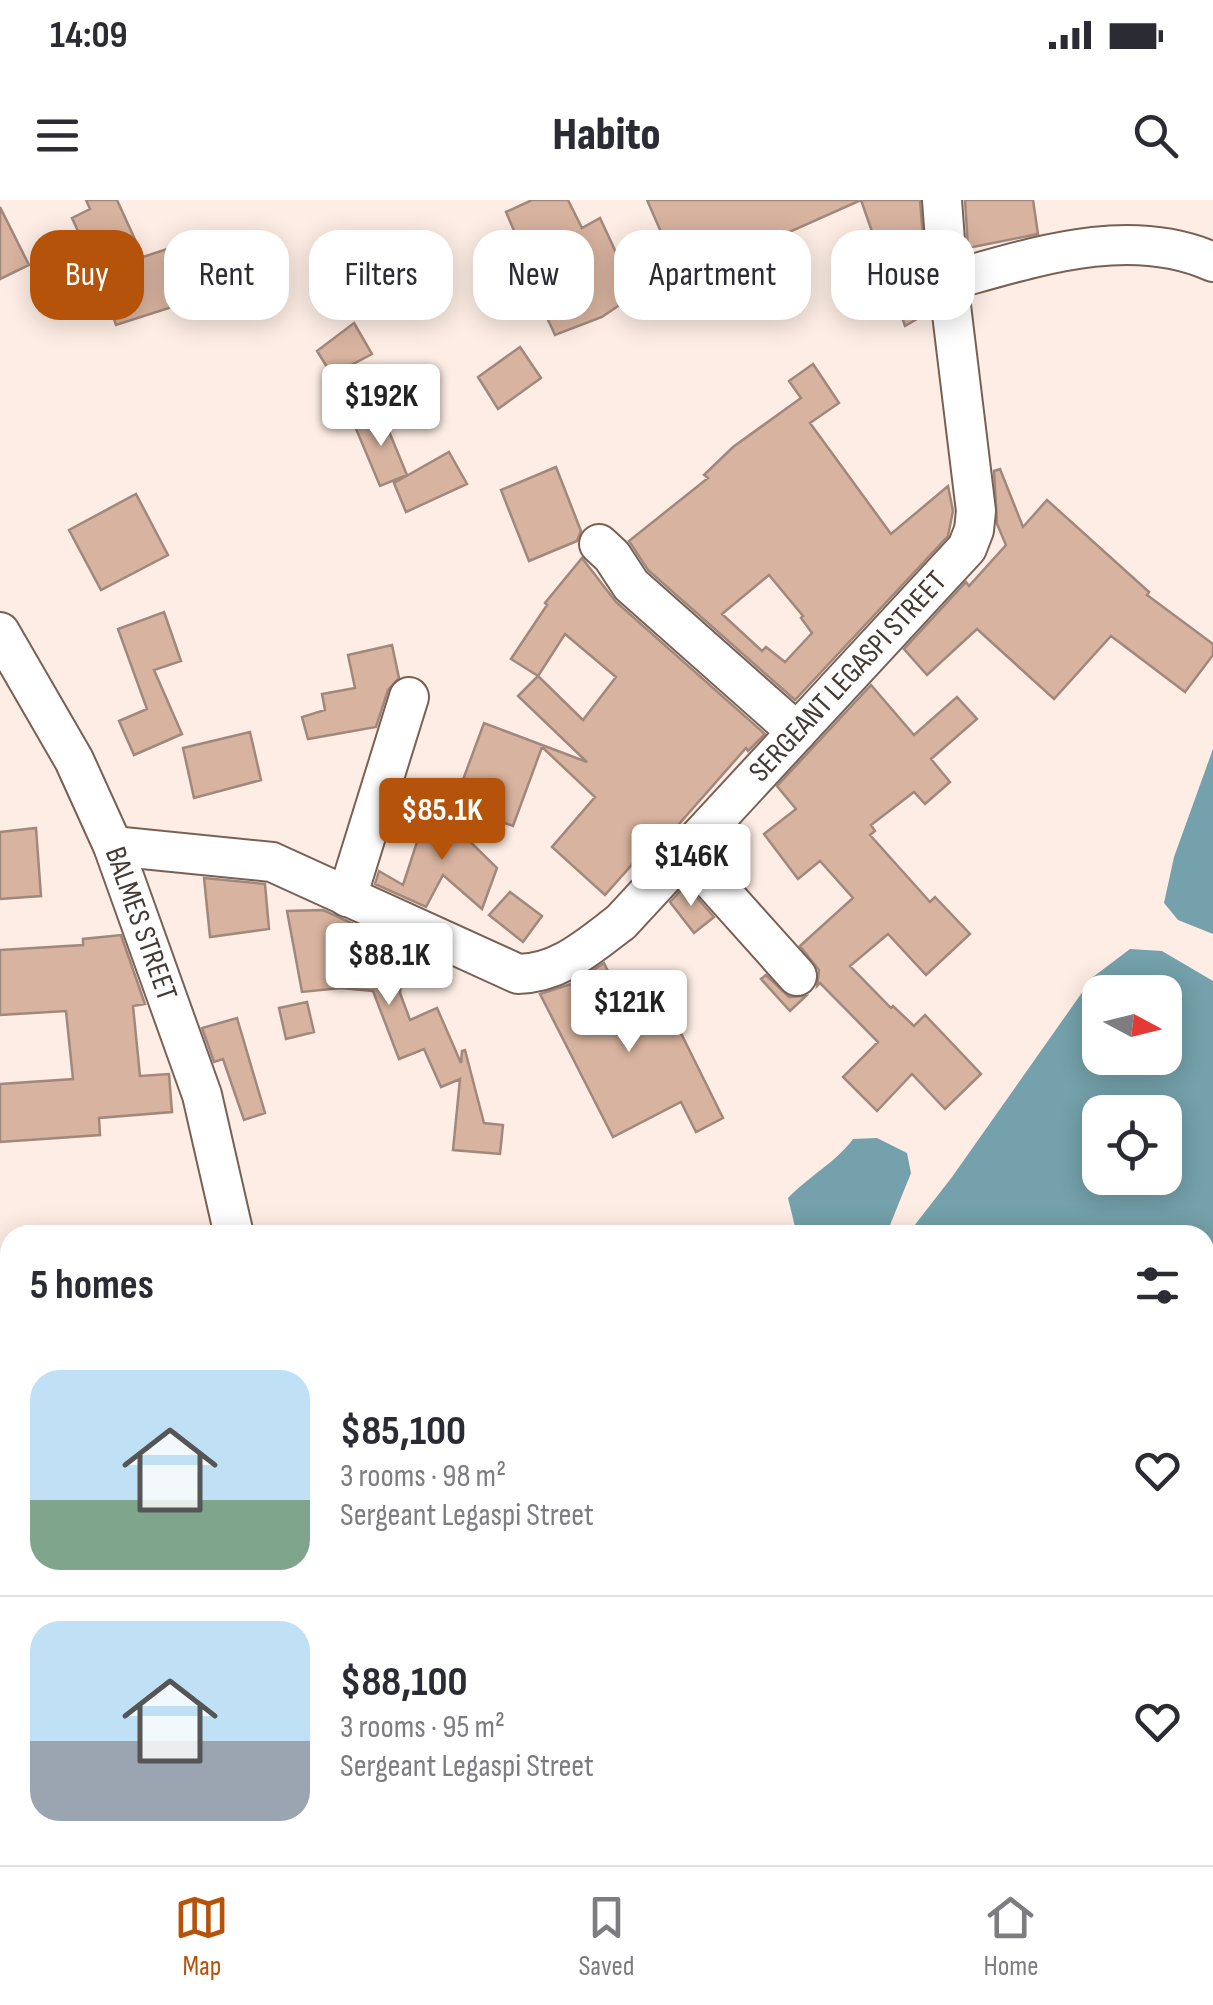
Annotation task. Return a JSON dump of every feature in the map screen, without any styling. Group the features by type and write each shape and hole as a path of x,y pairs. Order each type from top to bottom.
{"street":[{"name":"SERGEANT LEGASPI STREET","path":"942,200 944,230"},
{"path":"975,273 1036,256 1142,244 1191,252 1213,262"},
{"name":"SERGEANT LEGASPI STREET","path":"113,846 272,862 518,974 541,974 571,960 621,922 967,548 976,511 953,320"},
{"path":"599,544 631,585 797,732"},
{"name":"BALMES STREET","path":"0,632 74,760 113,846 202,1095 232,1225"},
{"path":"347,897 409,697"},
{"path":"686,852 797,976"}],"water":[{"path":"1213,749 1213,934 1178,920 1164,903 1174,857"},
{"path":"1130,949 1162,951 1213,981 1213,1225 915,1225 1082,993 1082,1075 1182,1075 1182,975 1096,975"},
{"path":"877,1138 907,1153 911,1173 890,1225 795,1225 788,1198 853,1139"}],"building":[{"path":"86,200 117,200 131,230 77,230 72,218 90,209"},
{"path":"532,200 568,200 582,228 600,218 614,248 614,309 602,317 555,335 548,320 594,320 594,230 514,230 506,212"},
{"path":"647,200 861,200 794,230 660,230"},
{"path":"861,200 920,200 922,230 871,230"},
{"path":"965,200 1033,200 1038,234 975,247 975,230 967,230"},
{"path":"0,207 29,265 0,279"},
{"path":"164,250 164,310 144,316 144,257"},
{"path":"354,323 372,354 332,375 317,351"},
{"path":"520,347 541,378 498,409 478,377"},
{"path":"813,364 839,403 810,423 891,534 948,486 953,511 948,536 795,700 648,570 629,541 708,478 704,475 733,447 801,398 789,381","holes":["769,575 812,633 785,662 766,647 762,651 722,614"]},
{"path":"381,412 407,475 380,486 354,424"},
{"path":"449,452 467,484 406,512 394,483"},
{"path":"556,467 581,531 577,541 529,561 501,490"},
{"path":"1000,469 1023,527 1047,500 1149,592 1147,595 1213,644 1213,655 1185,692 1111,636 1054,699 977,629 927,675 904,649 1006,545 997,524 994,471"},
{"path":"136,494 168,555 101,590 69,530"},
{"path":"582,558 616,602 765,734 748,751 746,748 642,866 637,859 605,895 552,847 595,797 542,747 513,826 454,804 484,723 587,762 518,696 538,676 511,659 545,603","holes":["565,634 616,677 583,720 538,676"]},
{"path":"164,612 181,661 154,670 182,734 134,755 119,721 147,709 118,629"},
{"path":"392,645 399,678 388,690 376,727 308,739 302,717 325,710 322,694 355,688 348,655"},
{"path":"871,685 914,735 957,697 977,719 931,759 950,782 925,804 914,792 871,825 875,831 870,835 930,902 935,897 970,934 926,975 888,934 850,966 914,1026 925,1015 981,1074 945,1109 912,1074 877,1111 843,1077 878,1042 820,983 817,986 819,970 800,946 853,898 820,861 798,879 764,834 796,809 777,786"},
{"path":"250,732 261,780 194,798 183,748"},
{"path":"425,804 438,810 497,868 482,909 443,875 426,907 375,884 379,871 403,885 419,836 411,832"},
{"path":"36,828 41,896 0,899 0,832"},
{"path":"204,878 265,884 269,929 210,937"},
{"path":"686,885 714,917 694,933 670,902"},
{"path":"510,892 542,916 523,942 489,915"},
{"path":"323,910 404,947 400,993 410,1020 437,1008 461,1063 465,1050 484,1123 503,1125 500,1154 453,1150 460,1079 441,1087 424,1049 399,1059 373,991 341,988 302,992 287,911"},
{"path":"121,935 145,1004 133,1006 140,1076 169,1074 172,1112 99,1118 100,1135 0,1142 0,1084 73,1079 66,1011 0,1015 0,950 83,945 83,939"},
{"path":"604,963 631,1018 665,1001 723,1118 696,1132 681,1102 613,1137 540,994 571,984"},
{"path":"766,975 789,997 806,996 790,1011 761,979"},
{"path":"307,1002 314,1032 286,1039 279,1008"},
{"path":"237,1018 265,1113 244,1120 223,1059 214,1062 202,1028"}]}
